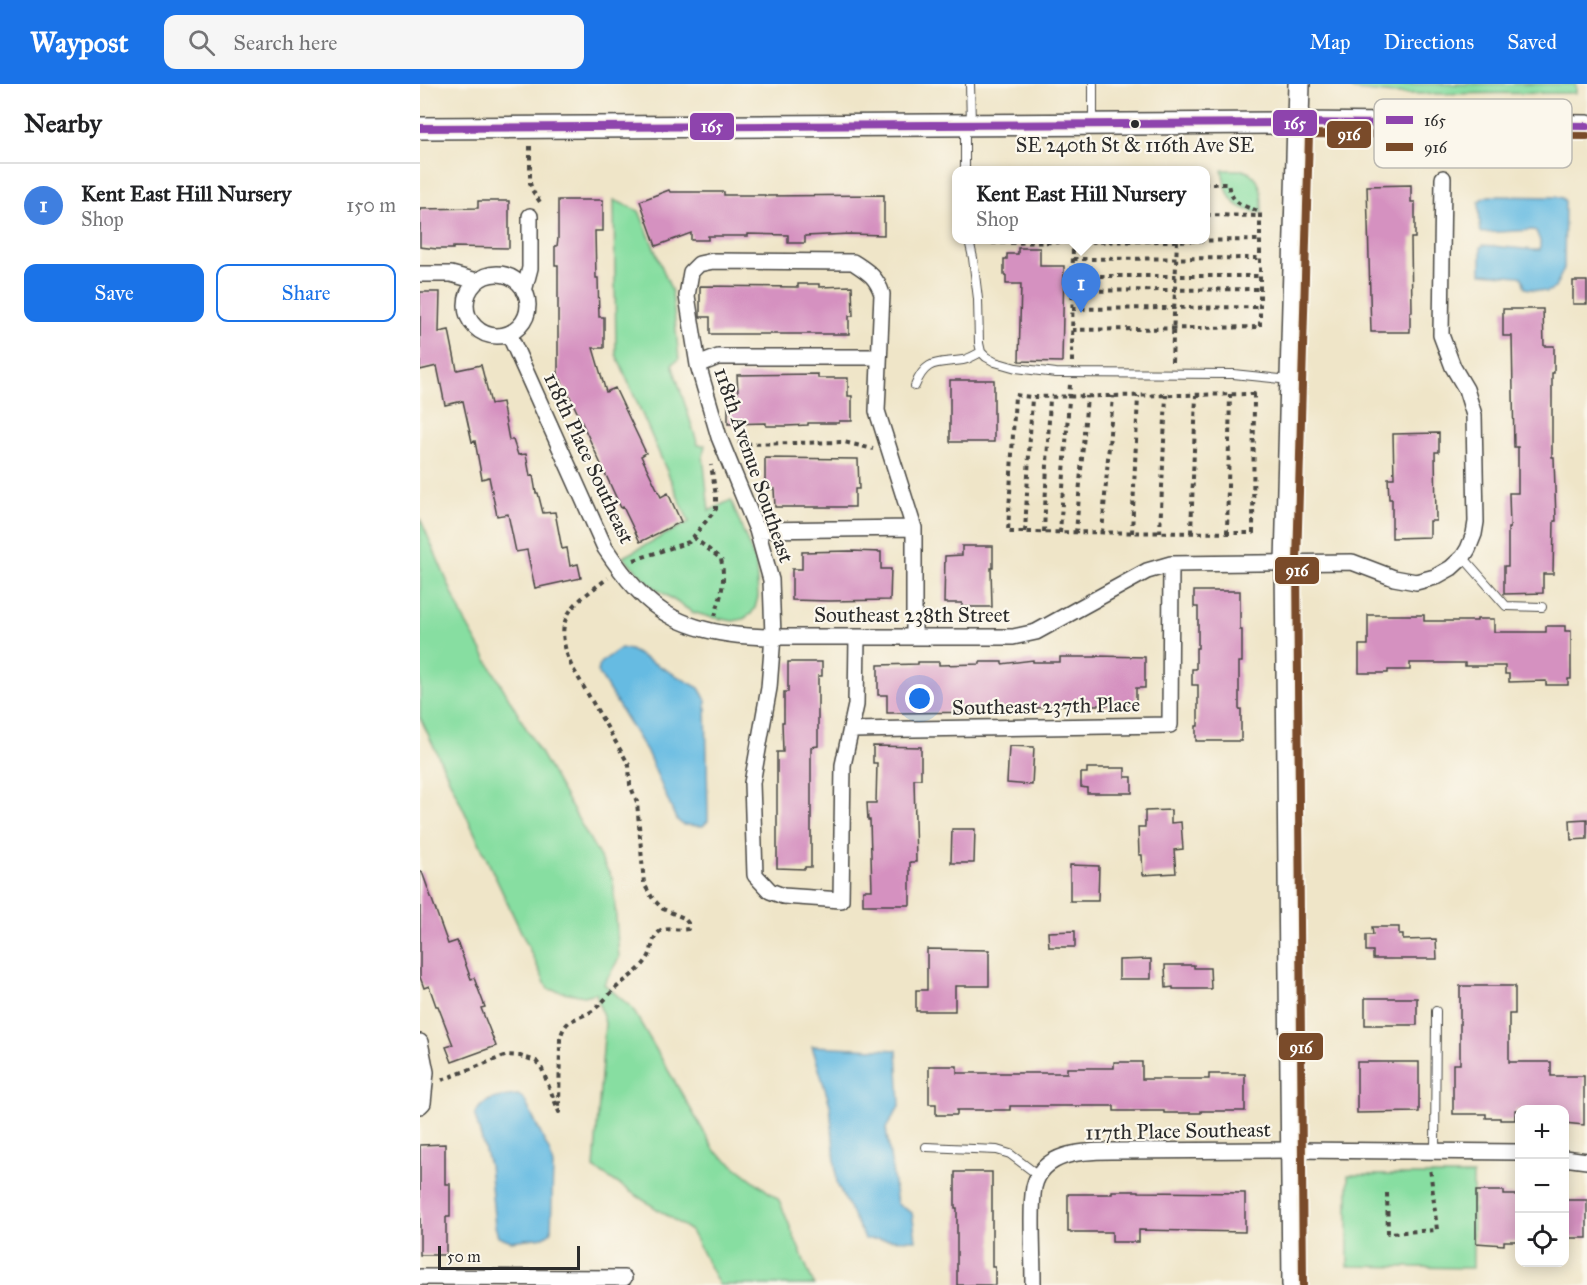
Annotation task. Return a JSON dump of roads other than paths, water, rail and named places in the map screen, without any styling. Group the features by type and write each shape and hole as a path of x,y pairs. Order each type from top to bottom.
{"main road":[{"path":"1293,1285 1286,562 1299,84"},
{"path":"420,128 1374,124"},
{"path":"1572,126 1587,126"}],"street":[{"path":"1443,178 1441,334 1453,367 1466,389 1474,415 1476,522 1474,534 1463,557"},
{"path":"524,291 530,268 530,216"},
{"name":"118th Avenue Southeast","path":"851,730 843,765 841,900 783,896 770,891 755,875 752,783 768,688 773,636 771,580 757,530 719,437 698,365 687,296 691,272 699,264 713,261 853,262 878,281 882,294 879,357"},
{"path":"420,274 451,274 477,281"},
{"path":"503,275 511,278 524,291 527,311 524,320 509,334 499,336 480,332 468,317 467,298 477,281 485,277 503,275"},
{"name":"118th Place Southeast","path":"509,334 605,548 636,589 653,605 673,618 695,627 725,635 773,636"},
{"path":"698,365 718,357 879,357 877,411 914,528 914,637"},
{"path":"757,530 914,528"},
{"name":"Southeast 238th Street","path":"773,636 1012,637 1036,632 1147,571 1172,564 1352,562 1394,578 1416,582 1435,577 1451,568 1463,557"},
{"name":"Southeast 237th Place","path":"851,730 1170,725 1172,564"},
{"path":"851,730 856,705 857,637"},
{"path":"420,1042 426,1072 423,1103 420,1106"},
{"name":"117th Place Southeast","path":"1038,1175 1059,1158 1081,1151 1515,1152"},
{"path":"1569,1159 1587,1161"},
{"path":"1033,1285 1032,1200 1038,1175"},
{"path":"420,1278 624,1278"}],"lane":[{"path":"965,166 970,84"},
{"path":"1093,84 1093,124"},
{"path":"970,244 974,258 978,299 979,343 981,352 995,362 1016,368 1056,374 1233,374 1292,380"},
{"path":"915,386 919,377 932,364 966,360 981,352"},
{"path":"1463,557 1506,606 1542,607"},
{"path":"1432,1152 1436,1011"},
{"path":"926,1147 997,1150 1010,1154 1038,1175"}],"water":[{"path":"1489,196 1558,197 1565,201 1564,268 1555,288 1547,292 1525,288 1522,277 1481,273 1481,247 1483,245 1540,250 1540,241 1536,231 1533,230 1482,233 1479,202"},
{"path":"621,648 630,650 699,688 706,700 708,821 703,826 683,825 676,819 648,754 598,672 600,663"},
{"path":"812,1046 897,1050 900,1105 886,1128 897,1204 912,1213 916,1240 865,1239 837,1184 830,1105"},
{"path":"518,1095 524,1099 550,1153 553,1166 551,1232 544,1237 511,1241 498,1236 495,1226 489,1165 475,1116 482,1105 492,1099"}],"place":[{"name":"SE 240th St & 116th Ave SE","path":"1135,124"},
{"name":"Kent East Hill Nursery","path":"1081,313"}]}
